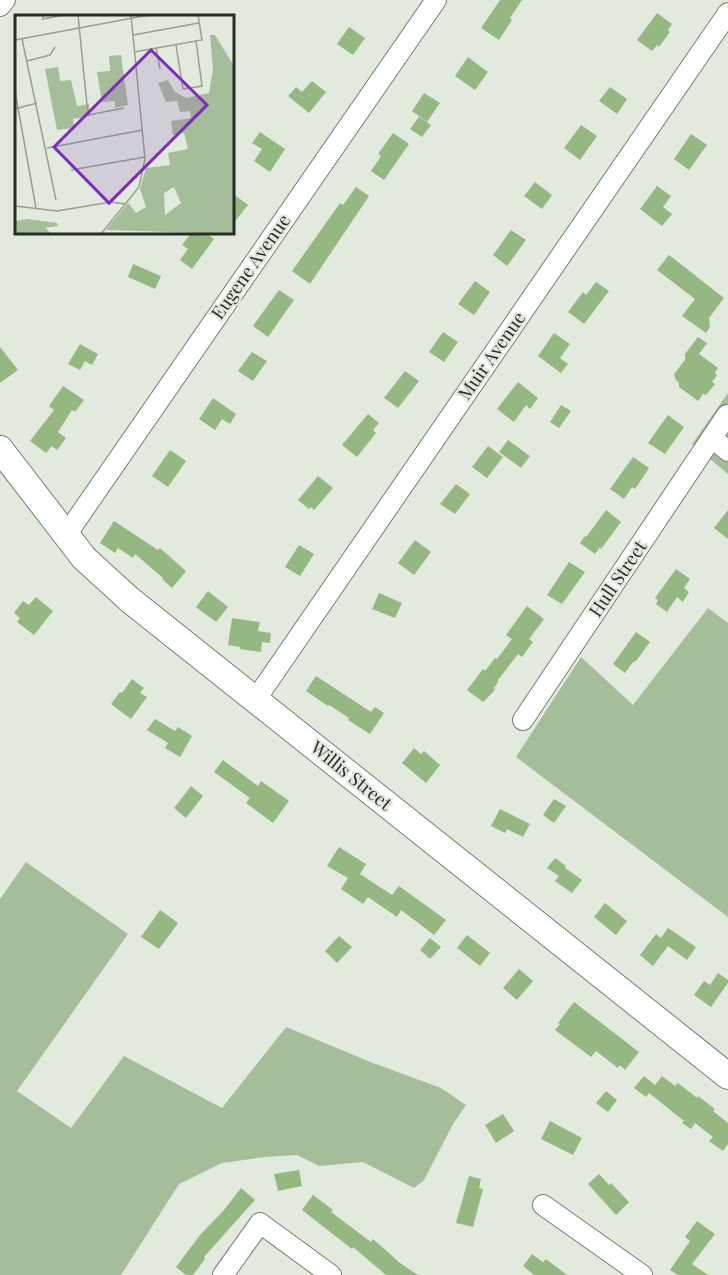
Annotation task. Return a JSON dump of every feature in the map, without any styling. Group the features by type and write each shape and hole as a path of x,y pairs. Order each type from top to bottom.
{"main road":[{"name":"Willis Street","path":"0,449 84,558 123,594 728,1076"}],"street":[{"path":"0,6 4,0"},
{"name":"Eugene Avenue","path":"66,535 436,0"},
{"name":"Muir Avenue","path":"256,699 728,13"},
{"name":"Hull Street","path":"523,720 727,415"},
{"path":"712,438 728,451"},
{"path":"543,1205 642,1275"},
{"path":"223,1275 260,1223 332,1275"}],"green space":[{"path":"728,393 728,474 692,444"},
{"path":"708,608 728,623 728,917 516,757 581,657 633,705"},
{"path":"26,862 128,934 17,1091 71,1128 124,1056 222,1108 286,1027 441,1088 466,1105 453,1124 424,1180 414,1188 363,1162 319,1166 297,1155 222,1163 179,1184 121,1275 0,1275 0,899"}],"building":[{"path":"500,0 522,0 499,40 481,28"},
{"path":"657,13 672,24 668,30 670,32 659,47 657,45 652,51 637,40"},
{"path":"349,27 365,38 353,55 337,44"},
{"path":"468,57 488,72 475,90 455,76"},
{"path":"312,81 326,92 309,113 288,96 296,87 302,92"},
{"path":"610,87 627,99 617,114 599,101"},
{"path":"424,93 440,103 427,122 412,111"},
{"path":"419,117 431,125 422,137 410,129"},
{"path":"581,125 597,136 580,160 564,148"},
{"path":"260,132 285,149 270,172 254,161 262,149 252,143"},
{"path":"393,133 409,144 384,180 371,171 381,156 378,154"},
{"path":"691,134 707,145 689,170 674,159"},
{"path":"535,182 552,195 542,209 524,196"},
{"path":"657,186 671,196 663,207 672,214 662,226 640,209"},
{"path":"356,187 369,196 310,284 292,271 340,203 343,205"},
{"path":"234,194 248,205 234,222"},
{"path":"511,230 526,240 507,266 493,255"},
{"path":"190,234 208,234 214,239 192,269 180,260 188,249 182,245"},
{"path":"669,255 724,298 709,318 710,327 706,333 682,316 695,299 657,270"},
{"path":"133,264 161,276 155,289 128,277"},
{"path":"475,281 490,292 474,315 458,304"},
{"path":"596,282 609,291 584,324 568,312 583,292 586,295"},
{"path":"279,290 294,300 268,337 253,326"},
{"path":"443,332 458,342 444,362 429,352"},
{"path":"554,333 570,344 560,358 568,364 561,373 538,356"},
{"path":"698,337 707,343 699,354 718,368 715,373 717,375 712,382 715,384 698,401 679,387 674,374"},
{"path":"80,344 98,354 92,365 85,361 80,370 68,364"},
{"path":"0,347 18,370 0,383"},
{"path":"252,352 267,361 253,381 238,371"},
{"path":"405,371 419,381 398,408 384,398"},
{"path":"518,382 538,398 530,409 526,405 514,422 497,409"},
{"path":"63,386 84,400 75,412 72,410 58,432 66,438 57,450 52,446 46,453 30,441 54,410 49,406"},
{"path":"213,398 236,414 230,424 222,419 215,430 199,419"},
{"path":"561,405 571,411 559,428 550,422"},
{"path":"368,414 379,423 373,430 376,433 357,457 342,445"},
{"path":"668,415 684,427 665,454 648,443"},
{"path":"508,440 530,456 521,468 499,452"},
{"path":"488,446 503,457 487,478 472,467"},
{"path":"170,450 186,461 168,487 152,476"},
{"path":"633,457 649,468 635,489 632,487 624,499 610,489"},
{"path":"318,476 333,488 314,510 311,507 309,509 298,500"},
{"path":"456,484 470,494 455,514 440,504"},
{"path":"606,510 621,522 595,554 580,543"},
{"path":"728,510 728,539 714,528"},
{"path":"114,521 158,550 160,548 186,571 172,588 135,554 133,558 118,548 115,553 100,543"},
{"path":"415,540 431,552 414,575 398,563"},
{"path":"299,545 314,554 300,576 285,567"},
{"path":"569,562 585,572 562,604 547,595"},
{"path":"676,569 690,579 684,588 689,592 683,602 677,597 667,612 656,604 658,600 655,598"},
{"path":"208,591 228,607 216,622 196,607"},
{"path":"379,593 402,603 395,618 372,609"},
{"path":"36,597 53,611 34,635 17,622 20,618 14,613 23,601 29,605"},
{"path":"527,606 544,619 529,639 533,642 522,657 518,654 498,680 495,690 483,702 467,690 483,669 485,671 495,658 497,659 512,639 506,635"},
{"path":"232,618 260,622 258,631 271,633 270,643 262,642 261,652 228,645"},
{"path":"636,632 650,642 625,673 613,664"},
{"path":"316,676 371,712 375,707 384,713 370,734 306,691"},
{"path":"132,679 144,688 140,693 147,697 131,719 111,704"},
{"path":"155,719 175,731 178,727 192,736 180,757 165,748 168,743 147,730"},
{"path":"414,748 421,754 424,751 440,765 426,783 402,763"},
{"path":"223,760 258,786 261,781 289,801 273,823 246,803 250,798 214,772"},
{"path":"191,786 203,796 186,818 174,808"},
{"path":"554,799 566,806 554,823 543,815"},
{"path":"500,809 530,824 523,837 507,829 505,833 491,826"},
{"path":"339,847 366,864 360,874 392,895 399,886 446,920 434,935 401,910 397,917 368,897 363,904 341,889 348,878 327,866"},
{"path":"555,858 582,880 572,893 555,881 559,876 547,868"},
{"path":"605,903 627,921 616,935 594,917"},
{"path":"160,910 178,923 159,949 141,937"},
{"path":"668,928 696,947 687,960 668,946 653,966 640,955 656,934 661,938"},
{"path":"467,935 490,953 480,966 457,948"},
{"path":"339,936 352,947 337,963 325,951"},
{"path":"430,938 441,947 430,959 420,950"},
{"path":"519,969 533,981 517,1000 503,988"},
{"path":"718,973 728,980 728,983 711,1007 694,995 704,981 710,985"},
{"path":"574,1002 639,1052 625,1070 620,1065 618,1068 596,1051 591,1057 555,1030"},
{"path":"644,1076 655,1085 662,1076 675,1086 678,1083 715,1109 713,1111 728,1123 728,1144 723,1151 709,1141 713,1137 695,1123 691,1129 649,1093 646,1097 634,1088"},
{"path":"606,1091 617,1100 608,1112 596,1103"},
{"path":"503,1114 514,1131 496,1143 485,1125"},
{"path":"550,1121 582,1138 573,1155 541,1139"},
{"path":"299,1170 302,1186 278,1191 274,1174"},
{"path":"599,1174 629,1202 616,1215 588,1184"},
{"path":"469,1176 481,1179 479,1188 483,1189 473,1227 456,1223"},
{"path":"241,1188 255,1200 204,1257 205,1259 193,1275 186,1275 176,1267"},
{"path":"313,1195 333,1210 331,1212 371,1242 373,1239 400,1263 418,1275 386,1275 353,1247 352,1249 302,1210"},
{"path":"697,1221 715,1234 692,1264 708,1275 678,1275 670,1270 690,1241 685,1237"},
{"path":"532,1254 543,1262 546,1259 567,1275 534,1275 523,1266"}]}
